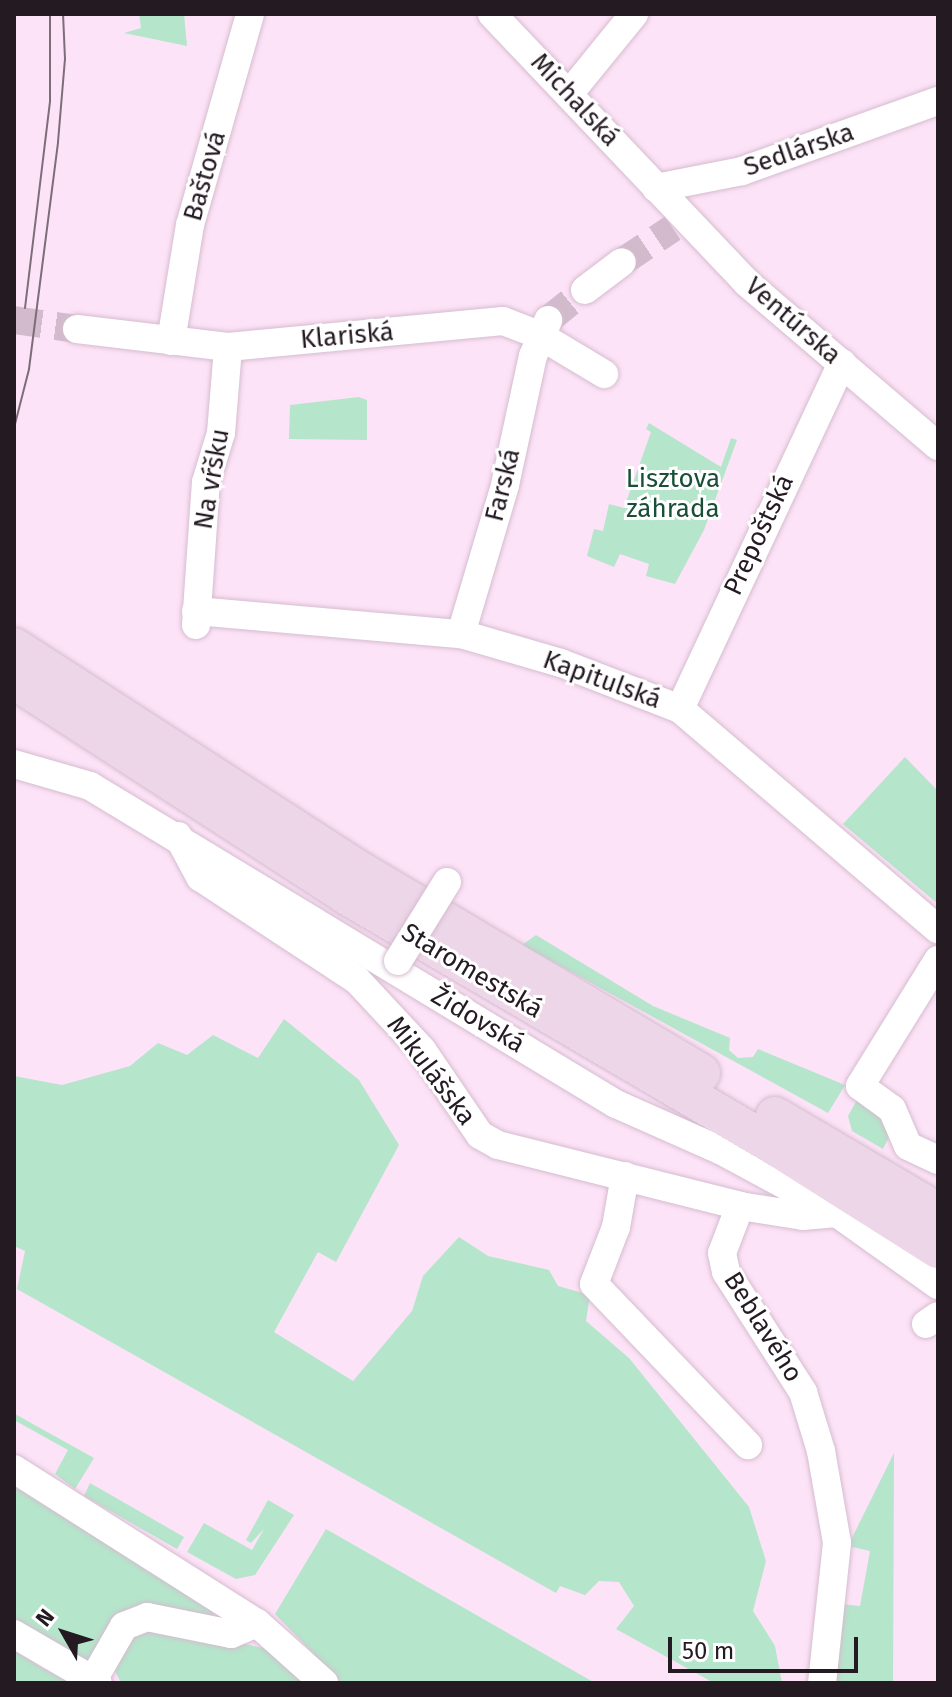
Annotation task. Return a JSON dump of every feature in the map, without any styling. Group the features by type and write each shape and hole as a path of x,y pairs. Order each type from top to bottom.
{"main road":[{"name":"Staromestská","path":"14,647 372,878 938,1212"},
{"name":"Staromestská","path":"14,680 360,903 778,1148 938,1249"},
{"path":"901,1189 938,1196"}],"street":[{"name":"Baštová","path":"171,341 190,225 250,14"},
{"name":"Michalská","path":"492,14 656,188"},
{"path":"569,94 634,14"},
{"name":"Sedlárska","path":"656,188 742,171 938,101"},
{"name":"Ventúrska","path":"656,188 678,224 938,446"},
{"path":"585,290 622,262"},
{"name":"Klariská","path":"77,329 228,347 503,321 544,327 604,374"},
{"name":"Farská","path":"461,634 505,485 544,327"},
{"name":"Na vŕšku","path":"196,618 206,482 221,433 228,347"},
{"name":"Prepoštská","path":"680,709 842,363"},
{"name":"Kapitulská","path":"196,618 461,634 561,663 680,709 935,926"},
{"name":"Židovská","path":"14,764 90,786 177,835 396,965 616,1104 720,1150 837,1213 938,1285"},
{"name":"Mikulášska","path":"177,835 200,877 357,980 422,1050 480,1135 498,1145 740,1206 803,1216 837,1213"},
{"path":"396,965 447,882"},
{"path":"938,960 860,1086 892,1109 908,1146 938,1160"},
{"path":"625,1176 616,1227 594,1284 748,1445"},
{"name":"Beblavého","path":"740,1206 722,1253 726,1272 803,1392 821,1451 837,1543 822,1683"},
{"path":"14,1469 257,1623 324,1683"},
{"path":"14,1634 95,1681 124,1626 147,1617 231,1634 257,1623"}],"green space":[{"path":"139,14 184,14 187,46 124,33 141,28"},
{"path":"359,397 367,400 367,440 289,439 290,405"},
{"name":"Lisztova záhrada","path":"649,423 721,467 731,438 737,440 704,530 675,584 646,576 649,564 620,554 614,567 587,556 594,529 603,531 609,504 624,508 651,432 646,429"},
{"path":"905,757 938,791 938,904 843,824"},
{"path":"536,935 653,1006 730,1038 729,1050 738,1058 753,1057 758,1049 845,1085 828,1113 522,945"},
{"path":"284,1019 359,1080 399,1145 336,1262 318,1252 274,1332 353,1381 412,1311 423,1276 459,1237 488,1256 549,1270 558,1286 590,1295 586,1321 629,1358 749,1507 766,1561 753,1611 775,1646 782,1683 714,1683 616,1629 634,1606 619,1582 599,1581 585,1595 560,1586 556,1593 17,1289 25,1251 14,1246 14,1076 62,1085 130,1066 158,1043 187,1055 213,1035 258,1058"},
{"path":"857,1100 883,1115 890,1135 883,1149 852,1131 848,1116"},
{"path":"15,1414 94,1458 75,1489 55,1474 68,1450 14,1420"},
{"path":"894,1453 893,1683 827,1683 841,1604 860,1606 870,1551 848,1546"},
{"path":"14,1477 214,1611 211,1619 154,1614 83,1665 14,1627"},
{"path":"90,1483 184,1537 177,1549 84,1496"},
{"path":"268,1500 294,1515 255,1575 236,1579 187,1552 204,1523 252,1550 264,1529 251,1543 246,1540"},
{"path":"326,1529 595,1683 342,1683 275,1614"},
{"path":"155,1624 272,1650 304,1683 121,1683 112,1665 120,1638"},
{"path":"14,1650 42,1668 71,1683 14,1683"}],"tunnel":[{"path":"622,262 673,228"},
{"path":"548,320 585,290"},
{"path":"14,320 77,329"}],"tram line":[{"path":"25,308 50,100 50,14"},
{"path":"14,428 29,369 58,142 65,59 63,14"}]}
